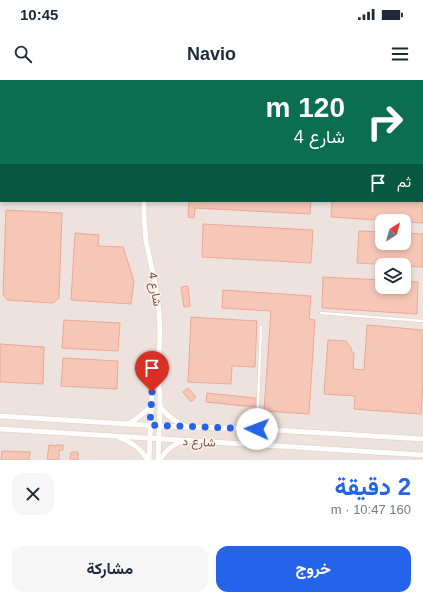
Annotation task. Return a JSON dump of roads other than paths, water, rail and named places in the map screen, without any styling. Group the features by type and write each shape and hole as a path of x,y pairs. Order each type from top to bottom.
{"street":[{"name":"شارع 4","path":"144,202 146,241 159,310 160,338 157,378 152,392 148,460"},
{"name":"شارع 4","path":"157,378 160,393 159,460"},
{"path":"127,424 138,418 152,404"},
{"path":"160,407 175,421 187,427"},
{"name":"شارع د","path":"0,416 160,426 257,429 423,440"},
{"name":"شارع د","path":"0,429 423,455"},
{"path":"116,436 138,448 148,460"},
{"path":"159,460 171,447 184,441"}],"lane":[{"path":"321,313 423,322"},
{"path":"257,429 262,327"}]}
